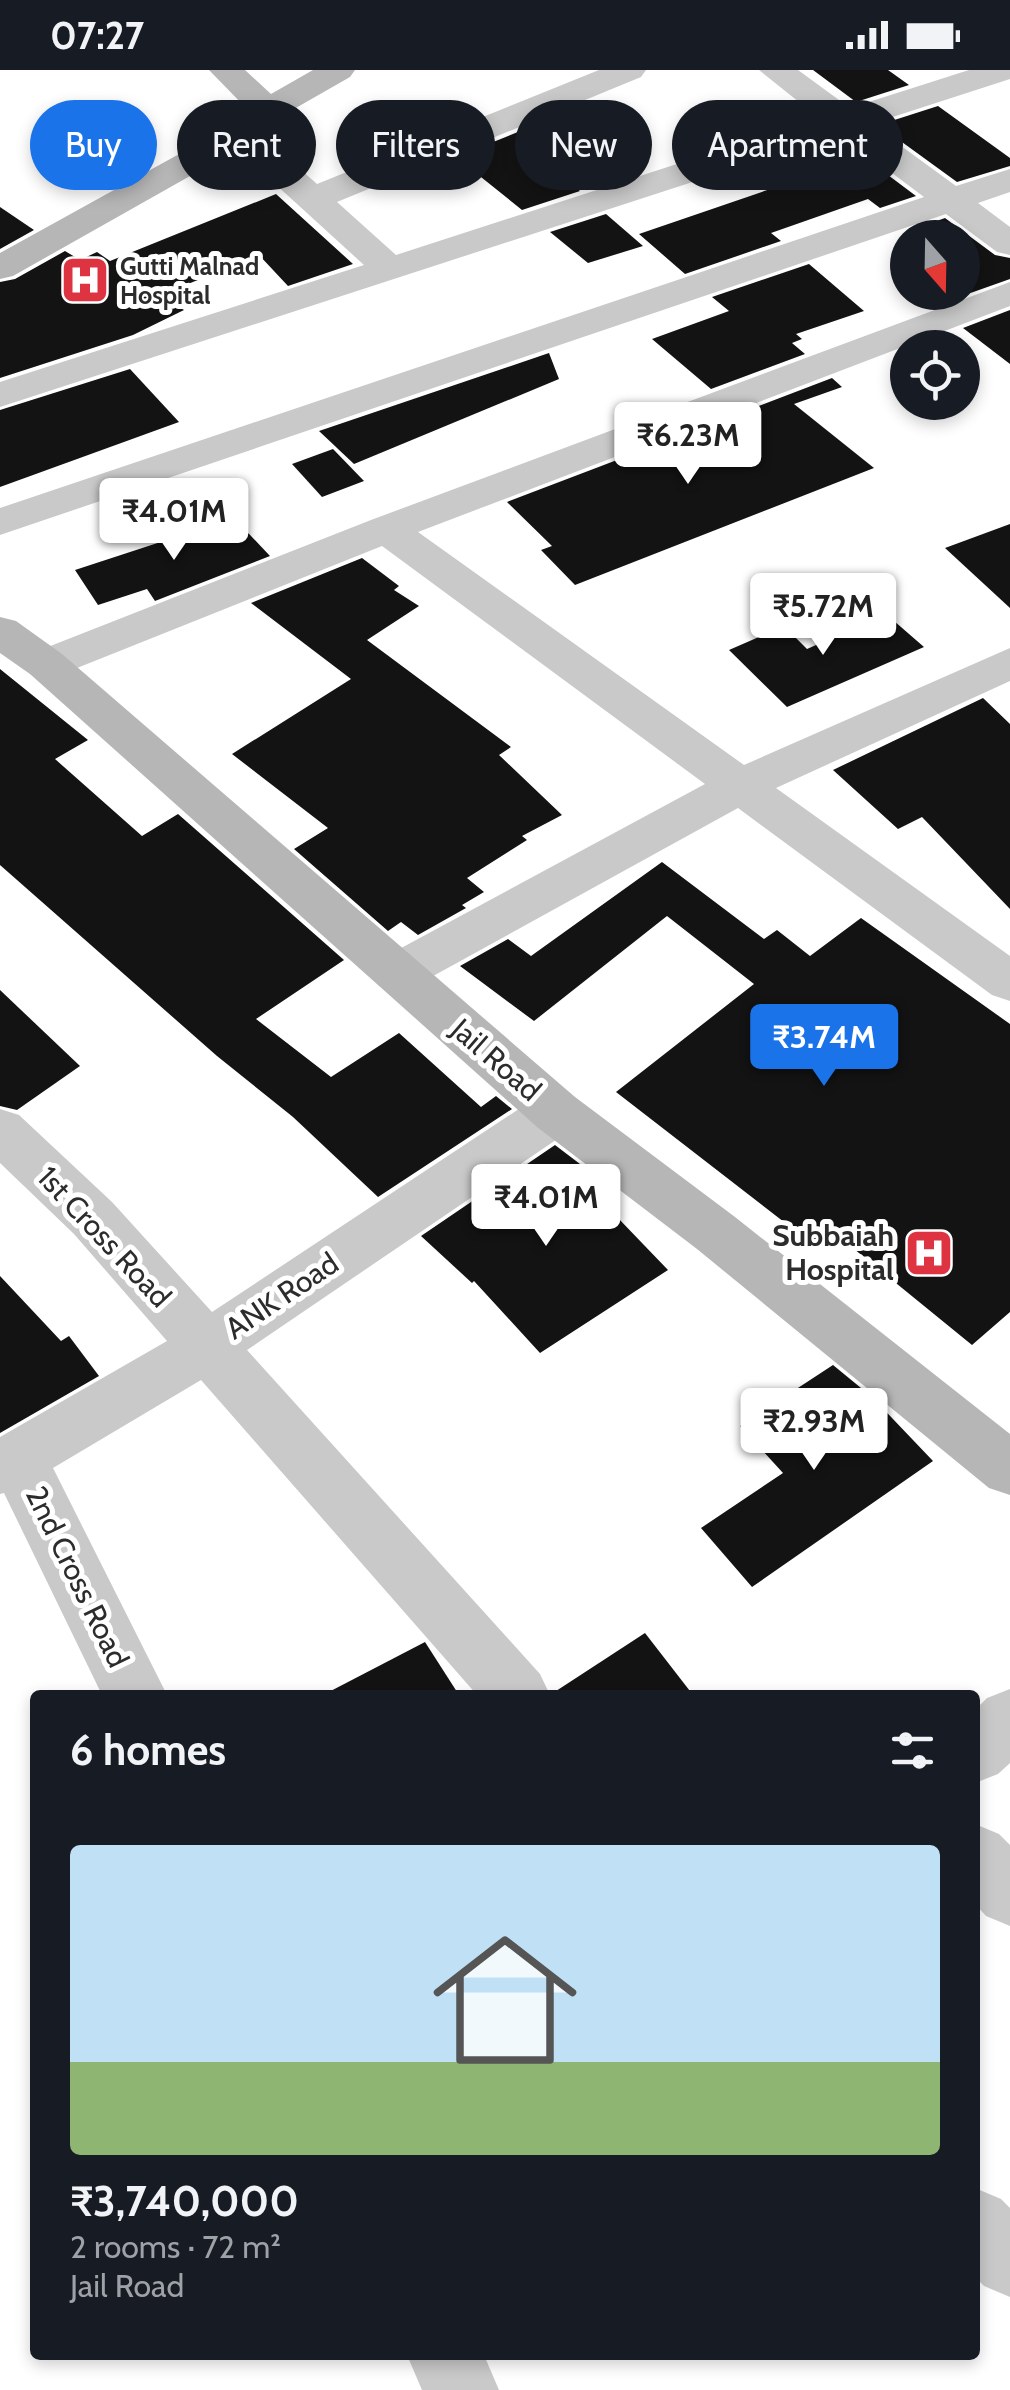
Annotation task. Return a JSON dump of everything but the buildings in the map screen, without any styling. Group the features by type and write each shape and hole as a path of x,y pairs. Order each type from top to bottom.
{"main road":[{"path":"226,70 258,100"},
{"path":"286,100 338,70"},
{"path":"0,268 177,169"},
{"name":"Jail Road","path":"0,631 46,664 556,1112 716,1233 1010,1468"}],"street":[{"path":"313,199 629,70"},
{"path":"776,70 816,100"},
{"path":"903,103 1003,70"},
{"path":"903,165 1010,244"},
{"path":"0,396 672,178"},
{"path":"0,522 1010,180"},
{"path":"303,190 390,269"},
{"path":"46,664 386,529 1010,293"},
{"path":"386,529 740,786 999,960"},
{"path":"398,973 740,786 1010,663"},
{"name":"ANK Road","path":"9,1463 206,1348 556,1112"},
{"name":"1st Cross Road","path":"0,1130 93,1218 514,1690"},
{"name":"2nd Cross Road","path":"9,1463 133,1690"},
{"path":"980,1747 1010,1720"},
{"path":"980,1863 1010,1892"},
{"path":"980,2230 1010,2260"},
{"path":"447,2360 461,2390"}],"place":[{"name":"Gutti Malnad Hospital","path":"85,280"},
{"name":"Subbaiah Hospital","path":"929,1253"}]}
